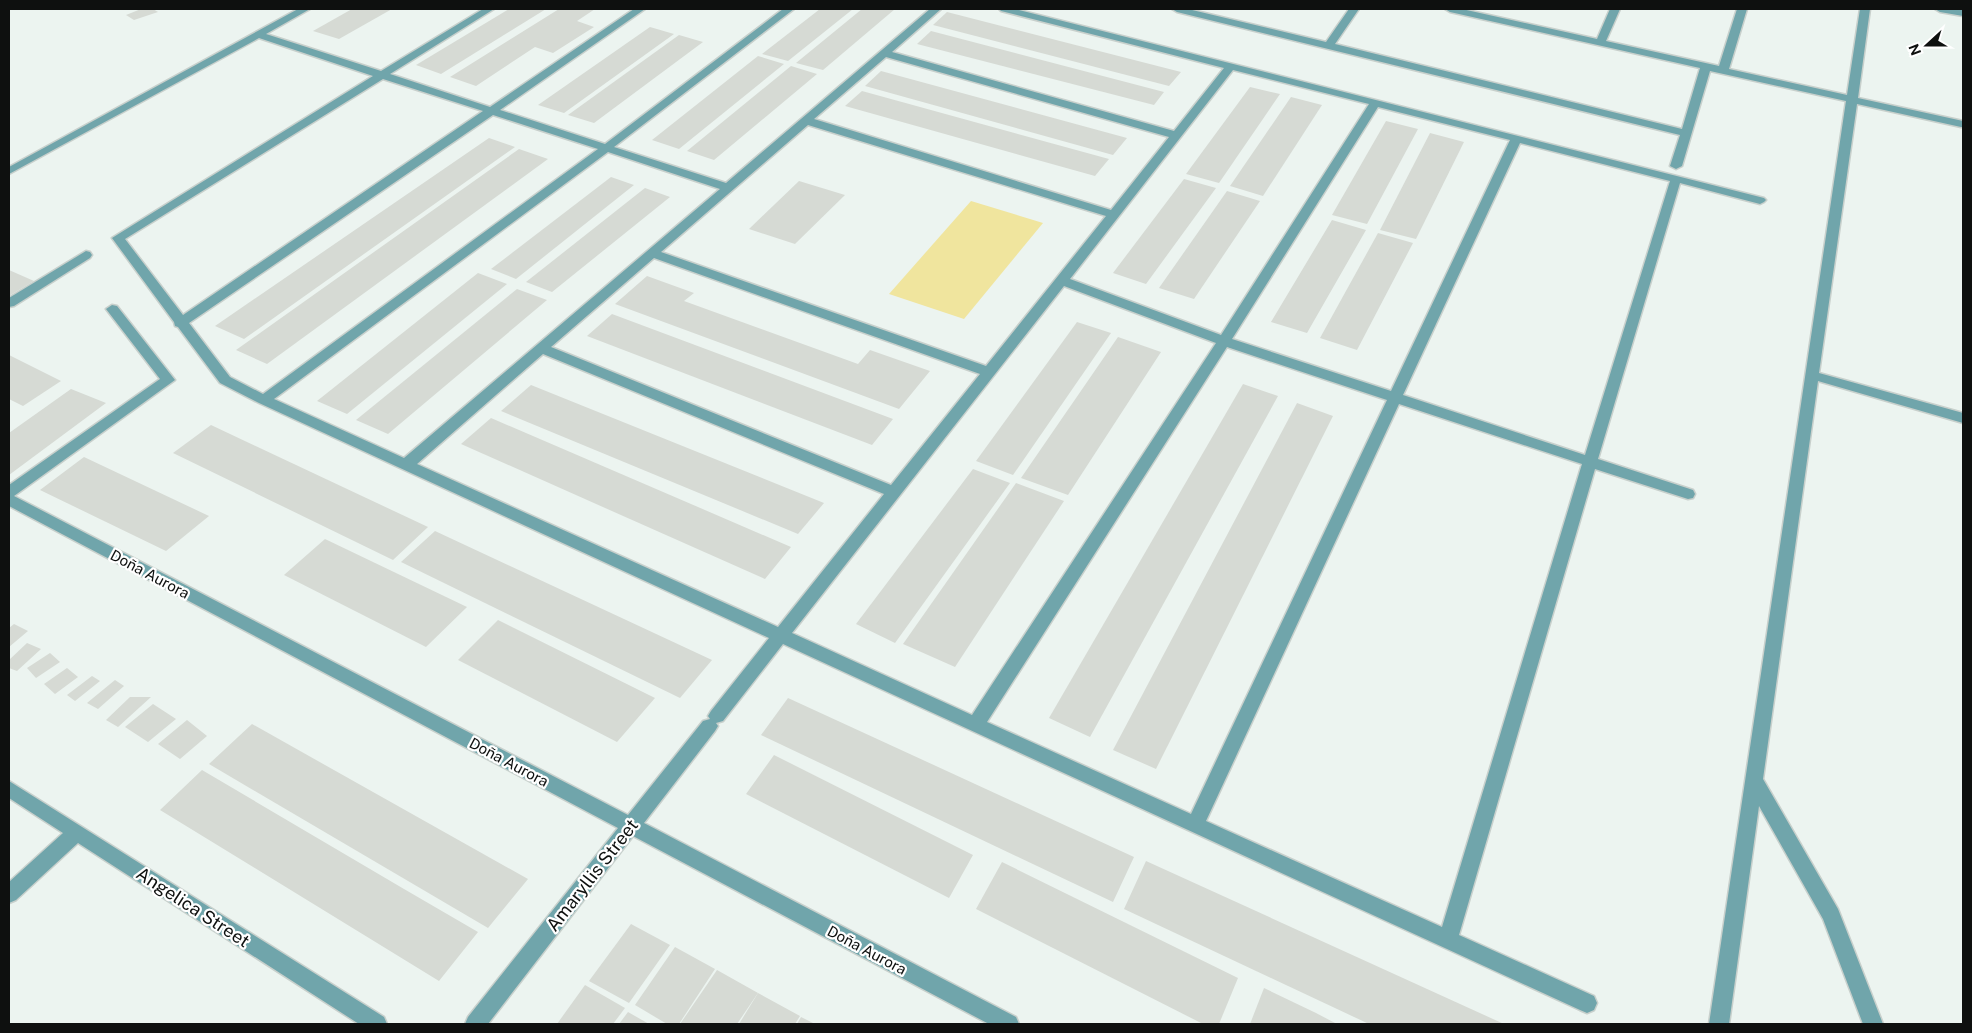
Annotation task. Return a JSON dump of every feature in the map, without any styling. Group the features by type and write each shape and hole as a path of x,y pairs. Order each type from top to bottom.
{"street":[{"path":"9,171 306,9"},
{"path":"489,9 118,238 180,323 225,380 264,400 406,465 1587,1002"},
{"path":"180,323 640,9"},
{"path":"264,400 606,148 789,9"},
{"path":"406,465 936,9"},
{"path":"1004,9 1517,138 1676,173 1760,200"},
{"path":"1177,9 1686,133"},
{"path":"1329,46 1354,9"},
{"path":"1450,9 1479,12 1600,42 1962,125 1960,116 1963,112"},
{"path":"1600,42 1615,9"},
{"path":"1722,70 1742,9"},
{"path":"1719,1024 1865,9"},
{"path":"1940,9 1963,13"},
{"path":"258,35 727,187"},
{"path":"883,53 1176,136"},
{"name":"Amaryllis Street","path":"475,1024 1231,66"},
{"path":"1448,939 1676,173 1706,66"},
{"path":"976,724 1375,102"},
{"path":"805,120 1113,214"},
{"path":"1196,823 1394,396 1517,138"},
{"path":"651,253 988,372"},
{"path":"9,303 86,255"},
{"path":"1061,280 1224,340 1688,494"},
{"path":"9,492 168,380 112,309"},
{"path":"540,348 894,492"},
{"path":"1812,375 1963,418"},
{"name":"Doña Aurora","path":"9,500 1009,1024"},
{"path":"1754,780 1831,915 1873,1024"},
{"name":"Angelica Street","path":"9,789 377,1024"},
{"path":"9,894 77,832"}],"shaded area":[{"path":"971,201 1043,223 964,319 889,294"}],"building":[{"path":"141,9 153,9 158,12 134,20 126,15"},
{"path":"352,9 392,9 339,39 313,31"},
{"path":"509,9 546,9 441,74 416,65"},
{"path":"559,9 595,9 577,21 594,27 553,53 535,47 476,86 450,77"},
{"path":"820,9 853,9 788,61 762,54"},
{"path":"862,9 895,9 823,70 796,63"},
{"path":"947,12 1181,72 1169,86 933,25"},
{"path":"650,27 674,34 564,113 538,105"},
{"path":"931,31 1164,92 1154,105 917,44"},
{"path":"679,35 703,42 594,123 568,115"},
{"path":"758,56 784,64 679,149 652,140"},
{"path":"791,66 817,74 714,160 687,151"},
{"path":"881,71 1127,138 1113,155 865,86"},
{"path":"1250,87 1280,94 1219,183 1186,174"},
{"path":"862,91 1109,159 1095,176 845,106"},
{"path":"1291,97 1322,105 1263,196 1230,186"},
{"path":"1386,121 1418,129 1367,224 1332,215"},
{"path":"1430,133 1464,142 1416,239 1380,230"},
{"path":"489,138 515,147 244,339 215,326"},
{"path":"519,149 548,159 267,364 236,350"},
{"path":"611,177 634,185 516,279 491,269"},
{"path":"1184,179 1216,188 1146,284 1113,273"},
{"path":"799,181 845,195 795,244 749,229"},
{"path":"645,188 670,197 552,292 526,282"},
{"path":"1227,191 1260,201 1194,299 1159,288"},
{"path":"1332,220 1366,230 1307,333 1271,322"},
{"path":"1378,233 1413,243 1357,350 1320,338"},
{"path":"9,270 34,281 9,296"},
{"path":"478,273 507,284 347,414 317,401"},
{"path":"647,276 694,293 684,301 858,364 870,350 930,371 899,409 615,304"},
{"path":"517,289 547,300 388,434 356,420"},
{"path":"612,314 893,419 872,445 587,336"},
{"path":"1077,322 1111,333 1013,475 976,461"},
{"path":"1118,337 1161,352 1068,495 1021,478"},
{"path":"9,355 61,381 23,406 9,399"},
{"path":"1243,384 1278,396 1090,737 1049,718"},
{"path":"531,385 824,503 798,534 501,411"},
{"path":"71,389 106,403 9,475 9,433"},
{"path":"1297,403 1333,416 1156,769 1113,750"},
{"path":"491,418 791,547 765,579 461,444"},
{"path":"211,425 428,527 393,560 173,453"},
{"path":"84,457 209,516 166,551 40,490"},
{"path":"973,469 1010,483 895,643 856,624"},
{"path":"1016,483 1064,501 955,667 903,644"},
{"path":"435,531 712,660 680,698 401,562"},
{"path":"325,539 467,607 426,647 284,575"},
{"path":"498,620 655,698 617,742 458,660"},
{"path":"14,624 28,631 9,647 9,628"},
{"path":"27,643 41,649 17,671 9,668 9,660"},
{"path":"50,653 60,662 36,678 27,668"},
{"path":"67,668 78,677 55,694 44,684"},
{"path":"92,676 100,681 75,701 67,695"},
{"path":"115,680 124,686 98,709 87,703"},
{"path":"130,697 151,697 118,727 106,720"},
{"path":"788,698 1134,857 1113,902 761,735"},
{"path":"153,704 176,719 148,742 125,727"},
{"path":"187,720 207,736 180,759 158,744"},
{"path":"252,724 528,879 488,928 209,764"},
{"path":"774,755 973,855 949,898 746,794"},
{"path":"202,770 478,932 439,981 160,810"},
{"path":"1146,861 1504,1024 1369,1024 1124,909"},
{"path":"1002,862 1238,978 1219,1024 1203,1024 976,909"},
{"path":"631,924 670,945 629,1003 589,981"},
{"path":"675,947 715,969 679,1024 667,1024 635,1005"},
{"path":"717,970 758,993 737,1024 680,1024"},
{"path":"585,985 625,1008 613,1024 557,1024"},
{"path":"1264,988 1316,1013 1337,1024 1250,1024"},
{"path":"758,993 800,1016 795,1024 739,1024"},
{"path":"628,1012 649,1024 619,1024"},
{"path":"801,1017 815,1024 797,1024"}]}
